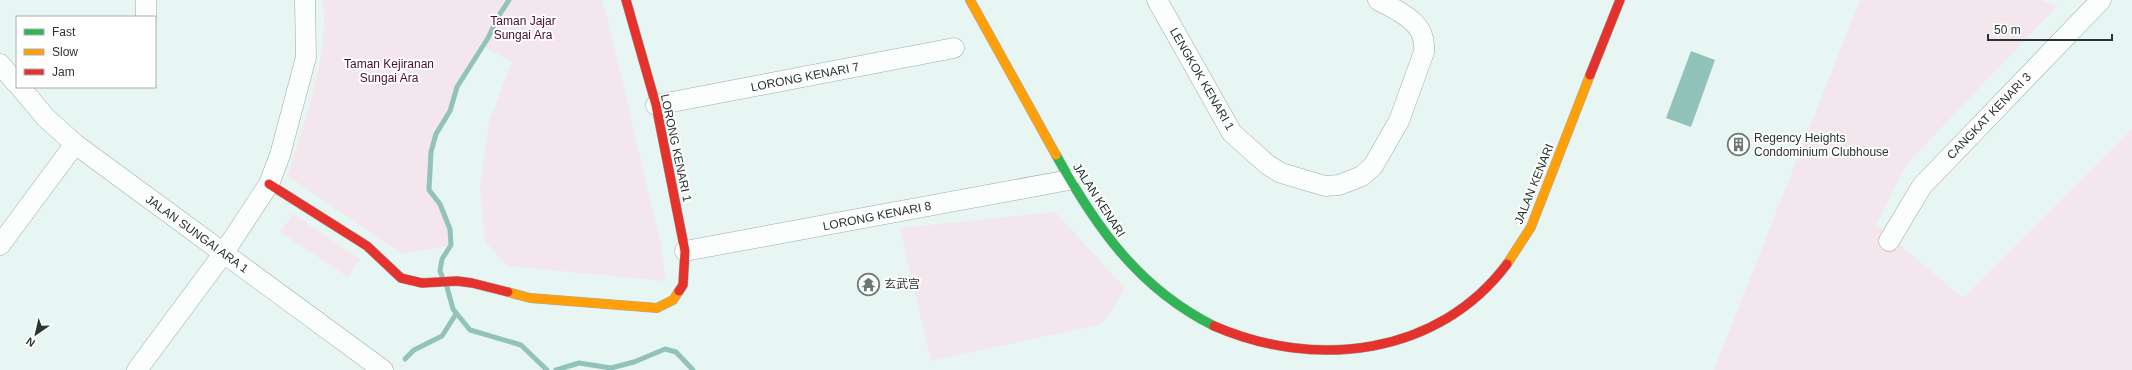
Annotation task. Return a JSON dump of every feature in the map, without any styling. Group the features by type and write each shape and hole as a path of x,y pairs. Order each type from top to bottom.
{"street":[{"path":"146,0 146,16"},
{"path":"137,370 223,254 269,184 280,155 306,57 305,0"},
{"name":"LORONG KENARI 1","path":"269,184 367,246 402,278 422,283 457,281 472,283 530,298 657,308 673,300 683,285 685,251 656,105 626,0"},
{"name":"JALAN KENARI","path":"970,0 1069,180 1106,237 1140,275 1188,312 1222,332 1266,346 1316,354 1367,351 1416,337 1460,311 1490,285 1514,256 1531,227 1620,0"},
{"name":"LENGKOK KENARI 1","path":"1157,0 1232,133 1268,165 1281,173 1325,186 1339,185 1362,176 1373,166 1399,121 1424,52 1425,42 1418,24 1378,0"},
{"name":"CANGKAT KENARI 3","path":"1889,241 1922,186 2101,0"},
{"name":"LORONG KENARI 7","path":"656,105 954,48"},
{"path":"0,64 16,83"},
{"name":"JALAN SUNGAI ARA 1","path":"21,88 46,118 75,144 383,370"},
{"path":"0,244 75,144"},
{"name":"LORONG KENARI 8","path":"685,251 1069,180"}],"green space":[{"path":"323,0 601,0 608,21 662,250 665,281 507,266 485,241 480,188 489,122 512,62 483,46 457,87 450,111 436,134 431,152 429,190 440,204 450,229 451,245 402,254 288,176 308,111 319,67 324,22"},
{"path":"1860,0 2040,0 2057,6 1906,165 1876,225 1963,298 2132,129 2132,370 1714,370"},
{"path":"1055,212 1125,288 1102,324 931,361 900,228"},
{"path":"293,214 360,259 348,277 280,232"}],"shaded area":[{"path":"1691,51 1715,60 1691,127 1666,118"}],"waterway":[{"path":"442,276 440,271 442,259 451,245 450,229 440,204 429,190 431,152 436,134 450,111 457,87 488,38 498,17 509,0"},
{"path":"447,287 453,309 470,330 521,345 547,370"},
{"path":"405,359 414,350 442,336 456,314"},
{"path":"556,370 579,363 611,368 634,362 665,349 676,352 693,370"}],"traffic: fast":[{"path":"1056,155 1087,207 1104,231 1141,274 1187,311 1214,326"}],"traffic: slow":[{"path":"970,0 1056,155"},
{"path":"1507,264 1531,227 1590,75"},
{"path":"508,292 530,298 657,308 673,300 679,291"}],"traffic: jam":[{"path":"626,0 656,105 685,251 683,285 679,291"},
{"path":"1590,75 1620,0"},
{"path":"269,184 367,246 401,278 422,283 457,281 472,283 508,292"},
{"path":"1214,326 1253,340 1293,348 1333,350 1372,346 1411,336 1446,319 1479,295 1507,264"}],"place":[{"name":"Regency Heights Condominium Clubhouse","path":"1738,145"},
{"name":"玄武宫","path":"868,284"}],"park label":[{"name":"Taman Jajar Sungai Ara","path":"523,28"},
{"name":"Taman Kejiranan Sungai Ara","path":"389,71"}]}
